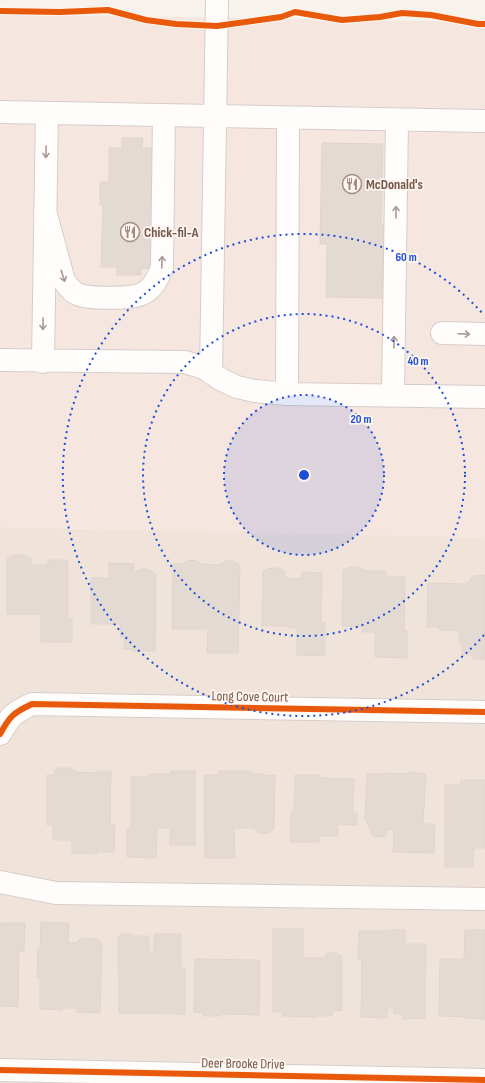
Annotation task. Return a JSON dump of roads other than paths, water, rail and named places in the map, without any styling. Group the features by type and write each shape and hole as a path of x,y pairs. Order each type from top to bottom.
{"street":[{"path":"211,373 218,0"},
{"path":"0,112 485,121"},
{"path":"43,362 47,113"},
{"path":"45,211 64,281 76,294 85,297 132,297 143,294 152,287 162,268 164,115"},
{"path":"287,394 288,118"},
{"path":"393,395 397,120"},
{"path":"442,333 485,334"},
{"path":"0,360 43,362 185,362 204,368 222,380 254,391 287,394 485,397"},
{"name":"Long Cove Court","path":"0,734 8,720 16,712 32,704 485,712"},
{"path":"0,882 56,894 485,900"},
{"name":"Deer Brooke Drive","path":"0,1070 485,1080"}],"place":[{"name":"McDonald's","path":"352,184"},
{"name":"Chick-fil-A","path":"130,232"}]}
